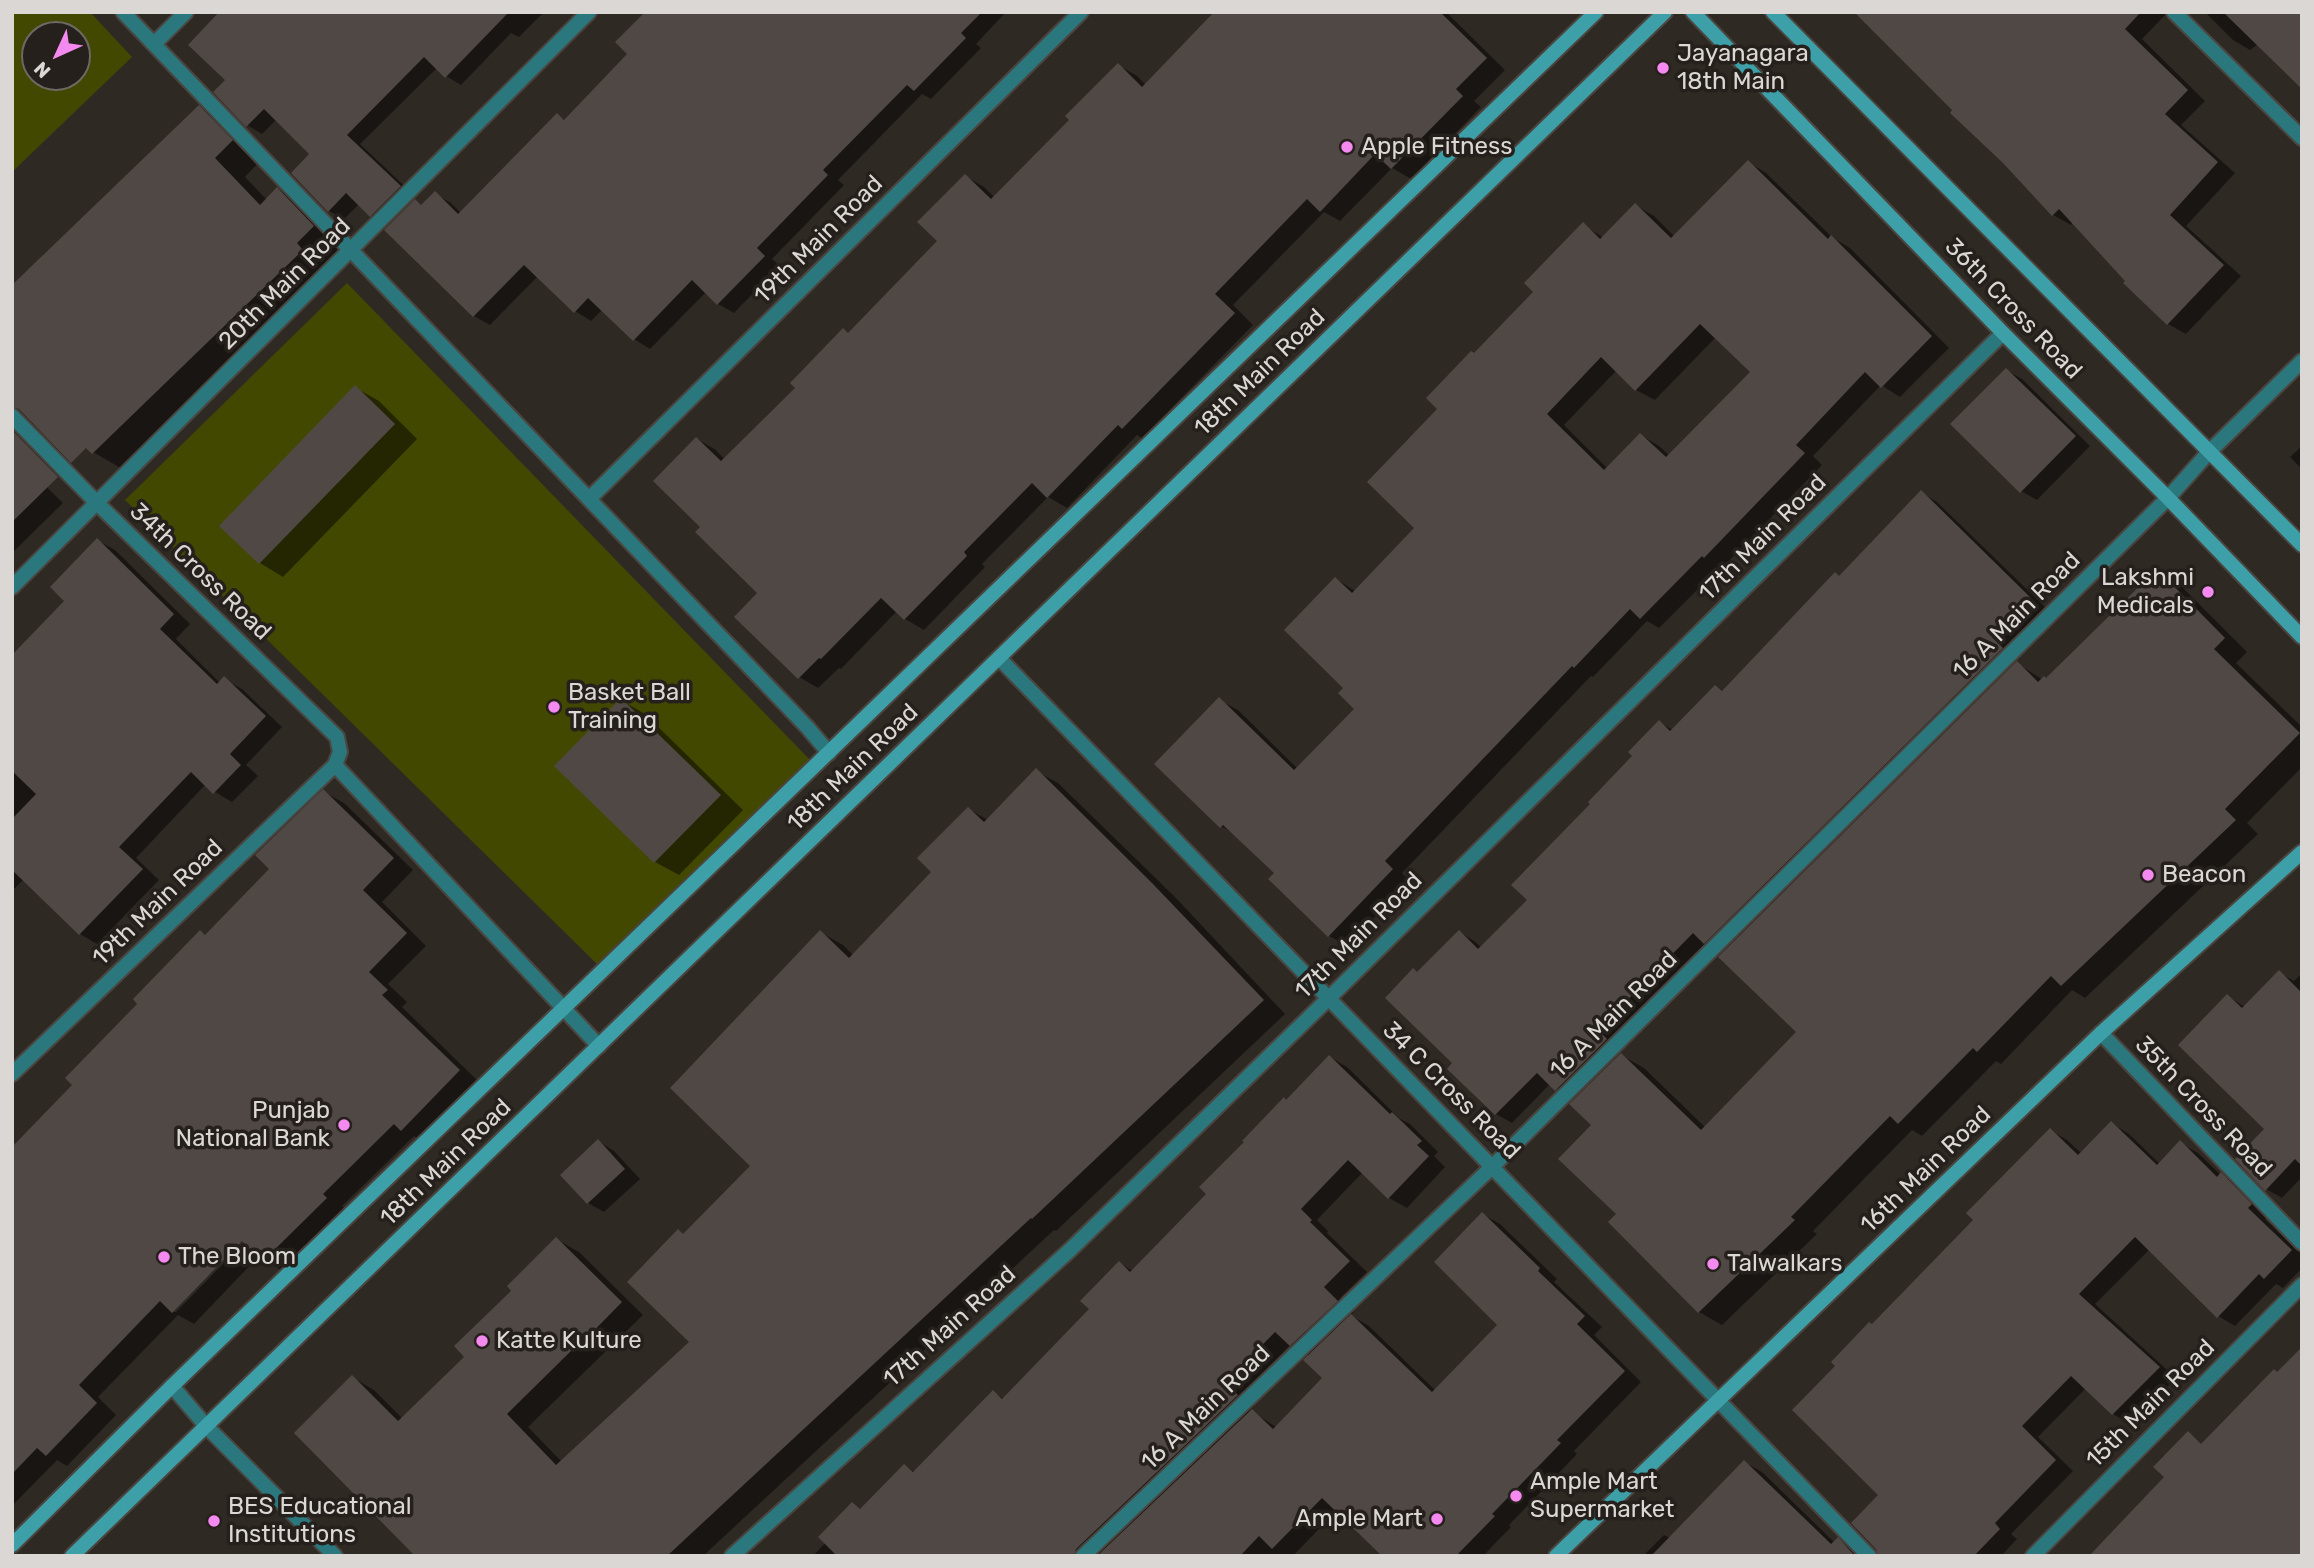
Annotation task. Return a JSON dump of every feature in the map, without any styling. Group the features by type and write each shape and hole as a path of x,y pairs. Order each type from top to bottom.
{"main road":[{"name":"18th Main Road","path":"12,1545 172,1386 1596,12"},
{"name":"18th Main Road","path":"72,1556 1665,12"},
{"name":"36th Cross Road","path":"1693,12 2302,637"},
{"name":"36th Cross Road","path":"1773,12 2302,545"},
{"name":"16th Main Road","path":"1556,1556 2101,1033 2302,852"}],"street":[{"path":"123,12 829,753"},
{"path":"153,44 186,12"},
{"name":"20th Main Road","path":"12,587 589,12"},
{"name":"19th Main Road","path":"589,499 1081,12"},
{"path":"2174,12 2302,138"},
{"name":"17th Main Road","path":"732,1556 1070,1250 2003,332"},
{"path":"2210,452 2302,361"},
{"name":"34th Cross Road","path":"12,416 97,503 337,737 340,752 335,765"},
{"name":"16 A Main Road","path":"1083,1556 1493,1166 2168,498 2210,452"},
{"name":"34 C Cross Road","path":"999,658 1869,1556"},
{"path":"335,765 599,1046"},
{"name":"19th Main Road","path":"12,1074 335,765"},
{"name":"35th Cross Road","path":"2101,1033 2302,1243"},
{"name":"15th Main Road","path":"2033,1556 2302,1285"},
{"path":"172,1386 207,1427 335,1556"}],"shaded area":[{"path":"12,12 90,12 132,57 12,172"},
{"path":"347,283 814,764 600,967 125,500"}],"building":[{"path":"219,12 509,12 445,78 424,57 347,135 401,186 370,217 346,193 328,212 291,173 309,154 264,109 246,127 213,92 225,80 188,45"},
{"path":"645,12 982,12 961,33 966,38 914,91 907,85 823,170 828,175 757,248 765,256 717,305 692,280 633,341 588,298 574,313 524,265 473,317 384,230 415,199 421,205 435,191 458,214 557,113 564,120 627,54 615,42"},
{"path":"1214,12 1440,12 1487,58 1456,89 1463,96 1391,169 1375,154 1320,212 1307,199 1215,294 1235,313 1122,429 1118,425 1047,498 1032,483 964,552 967,556 904,620 881,598 798,679 734,617 757,593 695,532 700,527 653,481 696,437 721,461 795,388 790,383 843,328 848,333 937,241 917,222 965,174 991,199 1069,120 1065,116 1118,63 1142,87"},
{"path":"1854,12 2141,12 2125,29 2188,90 2165,114 2218,162 2170,215 2224,265 2167,325 2123,283 2125,281 2059,209 2052,216"},
{"path":"2223,12 2302,12 2302,89"},
{"path":"199,105 233,140 215,158 260,205 277,187 314,226 297,243 303,250 92,454 86,448 71,463 19,409 12,407 12,285"},
{"path":"1748,160 1828,239 1831,235 1932,336 1881,388 1865,372 1796,445 1805,453 1704,558 1702,556 1640,619 1630,609 1574,668 1572,666 1385,861 1393,869 1328,937 1268,879 1274,873 1223,825 1220,828 1154,764 1219,697 1294,770 1354,709 1338,693 1343,688 1284,630 1335,577 1352,593 1414,528 1367,482 1437,409 1426,398 1533,292 1524,283 1583,222 1600,239 1635,203 1671,238","holes":["1700,324 1750,372 1666,457 1640,433 1604,470 1547,414 1601,357 1635,391"]},
{"path":"2006,368 2076,436 2020,493 1950,424"},
{"path":"355,385 395,424 259,564 219,526"},
{"path":"12,430 58,477 12,522"},
{"path":"1921,490 2031,598 1992,637 2003,648 1704,944 1693,933 1598,1030 1607,1039 1555,1091 1537,1073 1495,1115 1447,1069 1452,1063 1385,998 1413,968 1417,972 1459,930 1478,949 1527,900 1511,885 1590,804 1588,802 1632,756 1628,752 1659,720 1670,731 1715,685 1722,691 1835,572 1839,576"},
{"path":"97,538 174,614 160,629 217,684 224,676 266,716 230,754 241,765 213,794 191,772 119,847 143,869 79,935 12,870 12,819 36,794 12,771 12,655 64,601 50,587"},
{"path":"2157,569 2225,638 2214,649 2300,733 2225,809 2236,820 2061,986 2051,976 1977,1052 1973,1048 1898,1124 1890,1116 1791,1217 1795,1220 1698,1313 1608,1222 1616,1214 1558,1159 1591,1125 1569,1104 1621,1053 1701,1130 1796,1032 1718,957 2017,661 2038,682 2044,676 2046,678"},
{"path":"621,698 721,795 654,863 554,766"},
{"path":"1036,768 1152,883 1264,1000 1032,1219 667,1556 415,1556 294,1433 352,1375 398,1421 464,1357 454,1346 511,1291 507,1286 556,1237 622,1302 507,1414 556,1465 689,1342 627,1282 678,1229 683,1234 750,1166 670,1088 820,930 849,958 931,872 917,858 968,807 984,822"},
{"path":"323,789 394,858 363,890 407,933 369,972 388,990 382,995 460,1070 401,1131 394,1124 323,1194 327,1198 262,1262 242,1241 172,1313 160,1301 79,1385 97,1403 46,1456 37,1448 12,1474 12,1147 72,1085 65,1078 137,1004 133,999 200,930 205,935 269,869 255,855"},
{"path":"2279,970 2302,993 2302,1166 2295,1159 2265,1191 2235,1159 2264,1129 2178,1045 2227,994 2242,1008"},
{"path":"1329,1055 1422,1141 1417,1145 1429,1156 1388,1199 1348,1160 1301,1209 1312,1220 1310,1222 1350,1261 1324,1287 1338,1301 1290,1346 1275,1332 1225,1383 1238,1395 1076,1549 1074,1556 837,1556 818,1537 852,1502 860,1509 904,1464 913,1472 993,1390 1002,1399 1089,1309 1080,1301 1119,1261 1130,1272 1206,1194 1199,1187 1284,1097 1286,1100"},
{"path":"2111,1121 2157,1165 2180,1140 2217,1177 2221,1172 2252,1204 2248,1208 2292,1250 2264,1279 2259,1274 2217,1318 2135,1237 2079,1294 2160,1367 2112,1415 2071,1376 2022,1426 2056,1460 1995,1523 2000,1529 1974,1556 1878,1556 1876,1549 1851,1523 1878,1495 1792,1410 1835,1366 1831,1362 1869,1322 1872,1324 1973,1220 1966,1213 2050,1128 2078,1155"},
{"path":"598,1139 625,1169 587,1204 560,1175"},
{"path":"1482,1212 1585,1316 1577,1324 1625,1371 1557,1440 1561,1443 1492,1514 1495,1516 1456,1556 1382,1556 1322,1498 1272,1549 1259,1536 1240,1556 1097,1556 1252,1409 1273,1429 1322,1378 1303,1360 1351,1314 1432,1392 1497,1325 1434,1262"},
{"path":"2302,1347 2302,1556 2089,1556 2164,1477 2153,1467 2188,1431 2201,1444 2274,1369 2277,1372"},
{"path":"1744,1460 1831,1544 1838,1537 1855,1556 1651,1556"}],"place":[{"name":"Jayanagara 18th Main","path":"1663,68"},
{"name":"Apple Fitness","path":"1347,147"},
{"name":"Lakshmi Medicals","path":"2208,592"},
{"name":"Basket Ball Training","path":"554,707"},
{"name":"Beacon","path":"2148,875"},
{"name":"Punjab National Bank","path":"344,1125"},
{"name":"The Bloom","path":"164,1257"},
{"name":"Talwalkars","path":"1713,1264"},
{"name":"Katte Kulture","path":"482,1341"},
{"name":"Ample Mart Supermarket","path":"1516,1496"},
{"name":"Ample Mart","path":"1437,1519"},
{"name":"BES Educational Institutions","path":"214,1521"}]}
